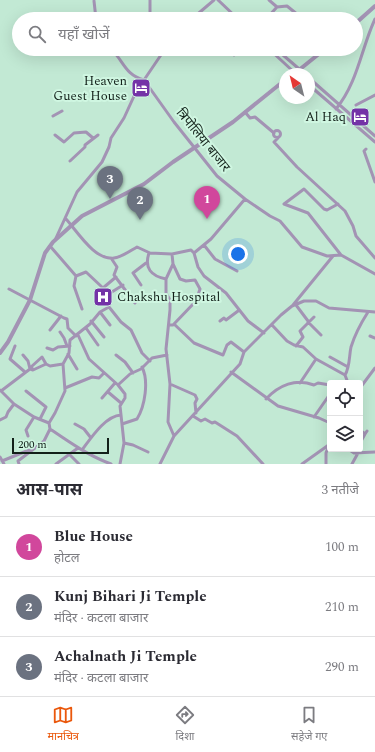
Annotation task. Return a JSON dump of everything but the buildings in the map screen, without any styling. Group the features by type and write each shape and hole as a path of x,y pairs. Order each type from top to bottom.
{"street":[{"path":"150,0 150,12"},
{"path":"200,12 214,0"},
{"path":"218,0 231,12"},
{"path":"269,0 276,6 288,6 295,12"},
{"path":"271,12 278,0"},
{"path":"94,1 95,12"},
{"path":"363,17 375,6"},
{"path":"363,51 366,39 375,19"},
{"path":"116,56 127,70 138,78 144,80 160,56"},
{"path":"276,56 289,68"},
{"path":"284,56 299,68"},
{"path":"301,68 316,56"},
{"path":"336,109 358,72 362,56"},
{"path":"0,353 8,342 30,300 45,253 66,219 71,203 81,186 102,162 109,147 111,138 124,118 137,92 140,83 138,78"},
{"name":"त्रिपोलिया बाजार","path":"144,80 194,148 217,176 245,199 280,221 302,247 327,256 341,255"},
{"path":"315,83 375,136"},
{"path":"53,242 82,216 144,184 245,112 279,85"},
{"path":"315,90 375,142"},
{"path":"356,105 375,95"},
{"path":"53,116 62,110"},
{"path":"245,112 250,118 255,117 274,133 274,136 278,138"},
{"path":"274,133 277,130 281,135 274,142 338,204 349,217 356,236 375,258"},
{"path":"55,135 64,142 77,132 86,132 92,138"},
{"path":"70,161 76,157 92,138 98,135"},
{"path":"366,149 364,151 375,182"},
{"path":"338,204 328,210 324,209 304,190 284,204 308,213 341,255 375,274"},
{"path":"194,253 204,245 245,199"},
{"path":"66,219 90,247 111,258 117,267 114,273 116,277 135,303"},
{"path":"204,245 215,259 237,271"},
{"path":"50,246 76,276"},
{"path":"111,258 116,258 137,247 149,253 172,254 191,250 194,253 198,267 204,276 226,293 246,320 264,333"},
{"path":"141,285 132,272 146,263 149,253"},
{"path":"172,254 173,264 180,279 186,281 194,280 200,289 198,298 172,325"},
{"path":"294,306 333,256"},
{"path":"146,263 155,276 166,279"},
{"path":"173,264 166,279 166,293 170,300 172,325 166,349 170,384 168,422 174,436"},
{"path":"76,276 86,272 103,288 107,295 109,307 121,322 131,330 142,353 150,360"},
{"path":"76,276 74,286 76,296 82,309"},
{"path":"198,284 204,276"},
{"path":"103,288 116,277"},
{"path":"107,295 123,285"},
{"path":"9,289 67,319 68,328 77,336 87,356 117,384 125,396 121,404 124,443 120,464"},
{"path":"160,464 174,436 231,372 240,364 244,352 281,315 304,301 316,301 329,308 375,312"},
{"path":"294,306 321,335"},
{"path":"20,464 18,461 44,441 50,429 49,423 55,414 65,388 62,364 68,354 70,340 86,328 100,312 109,307"},
{"path":"220,321 224,318 226,320 238,311"},
{"path":"100,312 110,325"},
{"path":"347,380 346,375 354,336 368,312"},
{"path":"50,330 61,316"},
{"path":"296,346 303,337 300,331 308,321 314,317"},
{"path":"243,323 246,320"},
{"path":"91,321 104,337"},
{"path":"172,325 194,343 223,355 230,342 244,352"},
{"path":"272,325 287,341 296,346 303,347 316,359 346,375"},
{"path":"86,328 98,345"},
{"path":"60,332 68,346"},
{"path":"370,336 375,338"},
{"path":"55,342 58,347"},
{"path":"15,346 10,359 25,372"},
{"path":"47,348 53,350 58,347 68,346"},
{"path":"68,354 77,369"},
{"path":"23,355 31,368"},
{"path":"116,355 125,362 133,373"},
{"path":"102,398 117,384 142,368 152,358 167,355"},
{"path":"49,423 34,417 14,404 0,391 31,368 42,357 46,364 50,366 62,364"},
{"path":"330,357 348,367"},
{"path":"300,383 316,359"},
{"path":"31,368 34,370 46,364"},
{"path":"122,424 137,419 141,410 145,389 145,373 142,368"},
{"path":"363,384 375,368"},
{"path":"231,372 266,399 278,406 327,422"},
{"path":"65,388 92,377 99,378 104,373"},
{"path":"266,399 284,385 294,382 314,386 318,382 327,384"},
{"path":"170,384 195,395 197,398 195,403 195,414 202,421 205,419 212,423 216,422 237,436 263,464"},
{"path":"26,391 46,407 40,419"},
{"path":"108,392 121,404"},
{"path":"314,417 327,398"},
{"path":"0,420 6,418 8,412 14,404"},
{"path":"56,464 80,449 114,416 121,415"},
{"path":"28,436 26,430 34,417"},
{"path":"75,424 84,429 91,438"},
{"path":"50,429 80,449 111,464"},
{"path":"124,443 133,445 148,452"},
{"path":"0,457 3,463 37,446"},
{"path":"302,464 327,446"},
{"path":"326,464 327,451"},
{"path":"352,464 358,453 375,452"},
{"path":"70,455 79,464"}],"place":[{"name":"Heaven Guest House","path":"141,88"},
{"name":"Al Haq","path":"360,117"},
{"name":"Achalnath Ji Temple","path":"110,199"},
{"name":"Blue House","path":"207,219"},
{"name":"Kunj Bihari Ji Temple","path":"140,220"},
{"name":"Chakshu Hospital","path":"103,297"}]}
